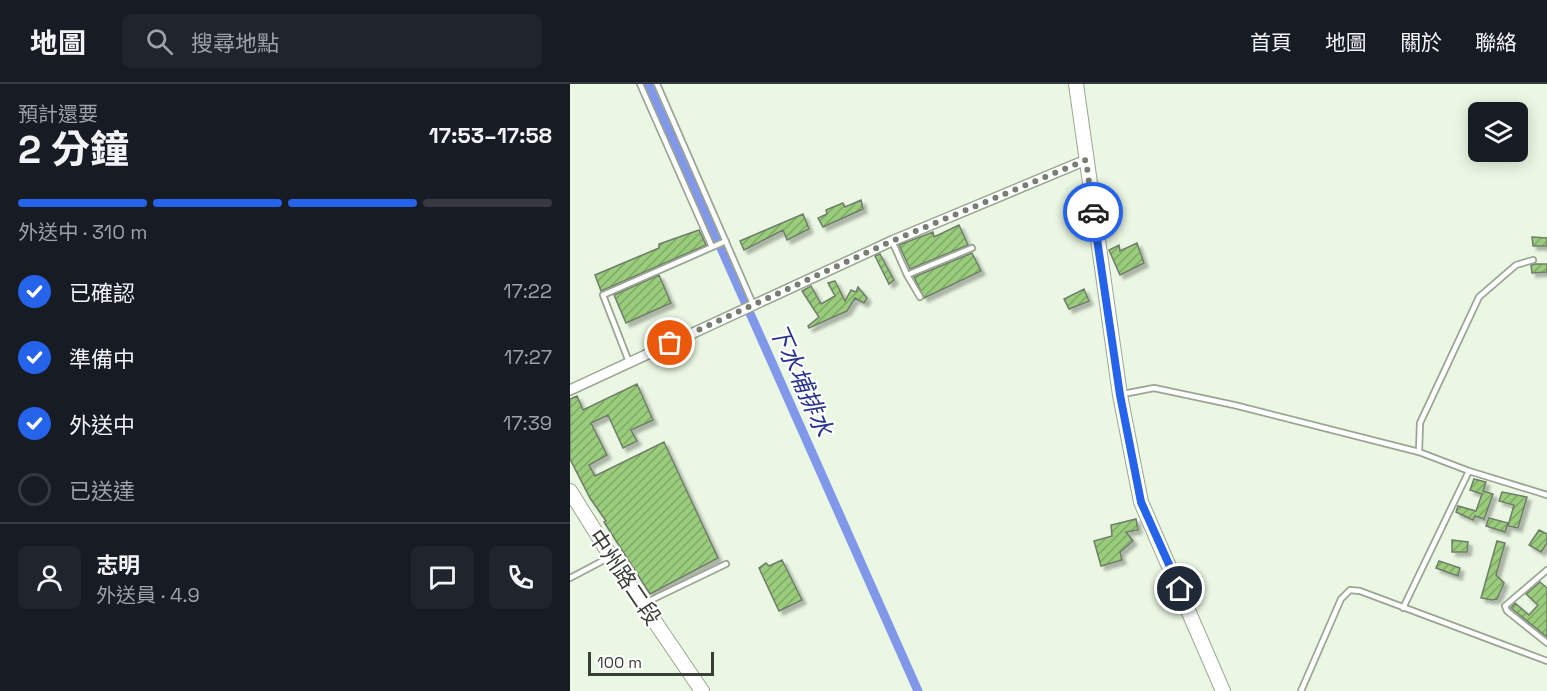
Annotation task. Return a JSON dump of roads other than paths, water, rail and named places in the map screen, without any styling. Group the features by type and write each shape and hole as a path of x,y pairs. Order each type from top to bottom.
{"street":[{"path":"1076,84 1120,395 1141,502 1223,691"},
{"path":"570,390 892,241 1086,160"},
{"name":"中州路二段","path":"570,491 702,691"}],"lane":[{"path":"639,84 712,247"},
{"path":"657,84 753,304"},
{"path":"629,362 603,295 726,241"},
{"path":"892,241 920,297"},
{"path":"908,275 972,248"},
{"path":"1419,452 1420,423 1479,297 1516,265 1533,260"},
{"path":"1120,395 1154,388 1419,452 1469,471 1547,495"},
{"path":"1403,608 1469,471"},
{"path":"570,578 611,556"},
{"path":"643,604 726,564"},
{"path":"1547,570 1504,606 1524,627 1547,643"},
{"path":"1300,691 1341,598 1350,590 1360,591 1547,661"}],"waterway":[{"name":"下水埔排水","path":"648,84 918,691"}]}
